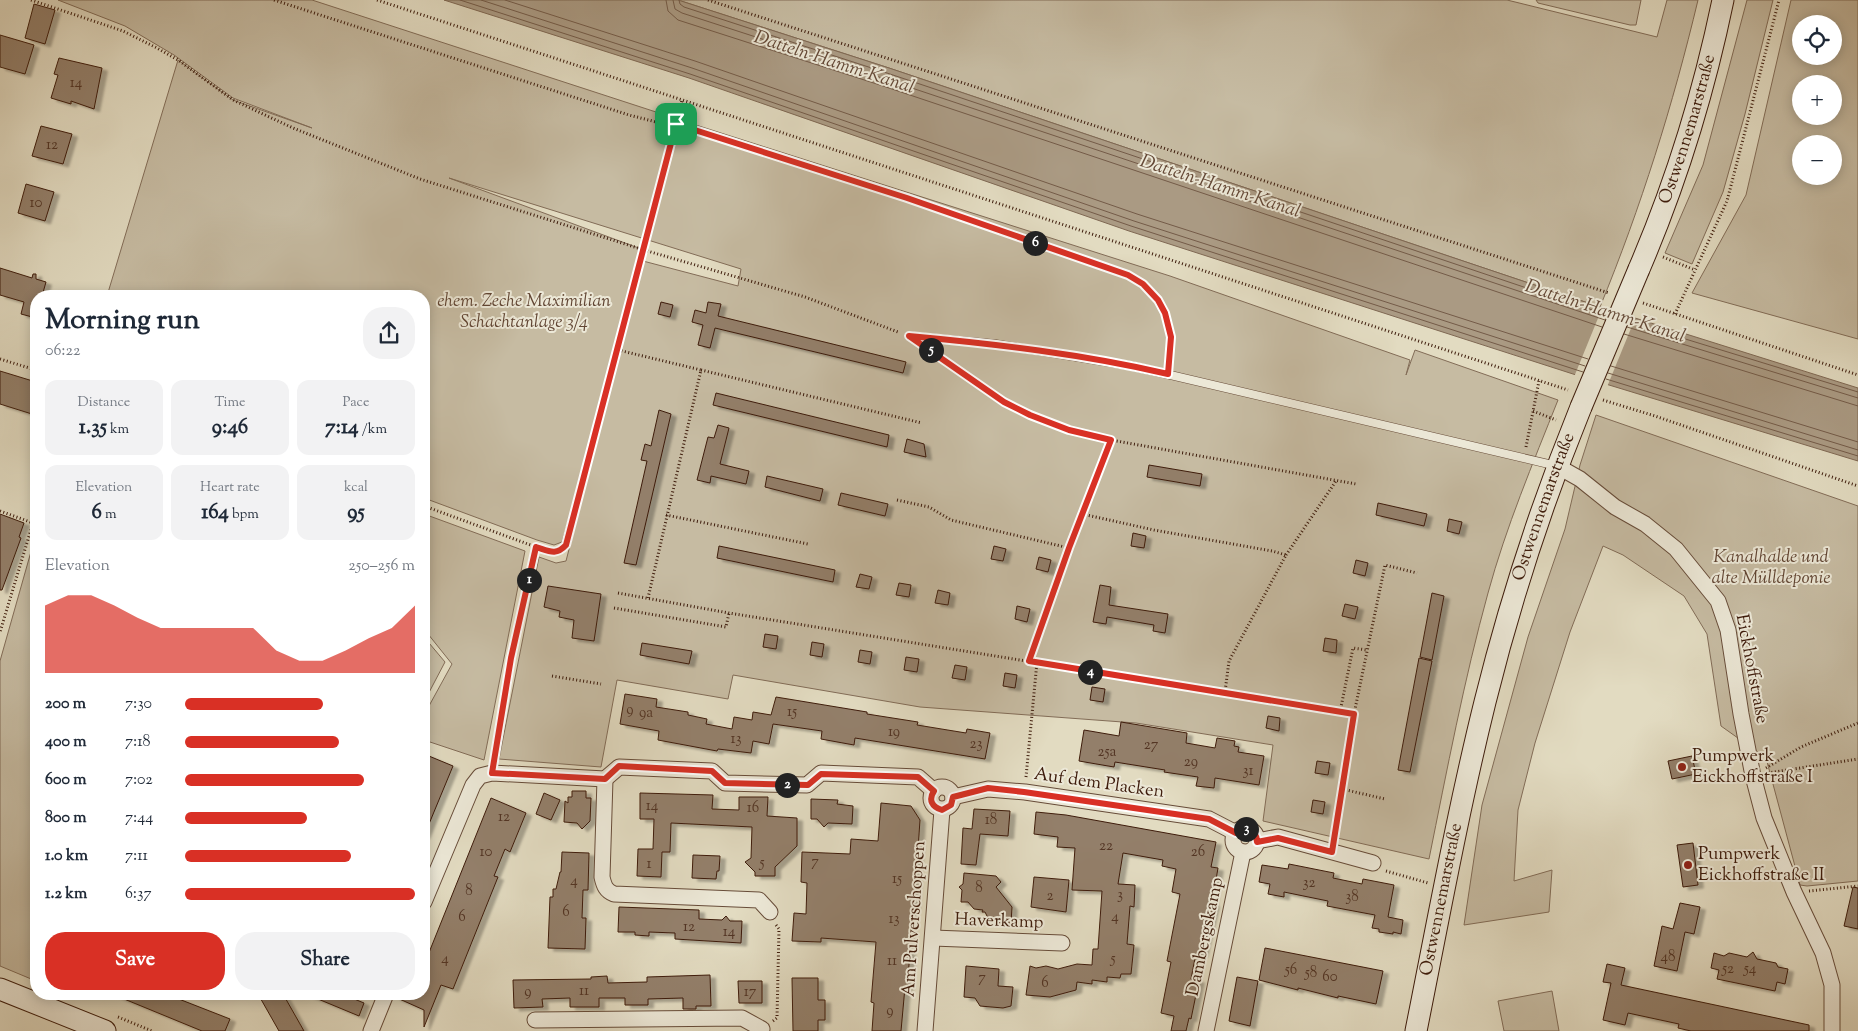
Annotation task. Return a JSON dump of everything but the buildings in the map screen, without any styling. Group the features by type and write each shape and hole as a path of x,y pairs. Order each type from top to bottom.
{"street":[{"name":"Ostwennemarstraße","path":"1416,1031 1454,840 1485,701 1528,550 1578,399 1639,269 1689,135 1714,44 1723,0"},
{"name":"Eickhoffstraße","path":"1557,466 1580,479 1616,507 1646,524 1676,549 1718,601 1728,630 1741,714 1753,776 1764,818 1794,892 1823,953 1832,985 1832,1031"},
{"path":"770,912 759,900 614,894 608,891 602,877 605,779 619,766 712,771 725,783 808,785 821,774 918,777 934,791"},
{"path":"430,887 472,784 480,776 492,773 605,779"},
{"path":"941,787 951,792 953,797 951,805 942,810 935,807 931,795 941,787"},
{"name":"Auf dem Placken","path":"953,797 988,788 1209,819 1236,833 1245,828 1251,830 1256,836 1257,842"},
{"name":"Am Pulverschoppen","path":"925,1031 942,810"},
{"path":"1236,833 1235,845 1243,852 1252,850 1257,842 1278,838 1372,863"},
{"name":"Dambergskamp","path":"1206,1031 1243,852"},
{"name":"Haverkamp","path":"933,938 1062,943"},
{"path":"0,989 105,1031"},
{"path":"371,1031 384,1000"},
{"path":"535,1020 645,1026 742,1018 762,1029"}],"lane":[{"path":"909,336 996,344 1132,366 1557,466"}],"path":[{"path":"32,0 123,31 178,60 233,100 293,128 420,179 644,250 805,297 909,336 1004,402 1030,415 1069,430 1111,440 1356,484"},
{"path":"274,0 628,115 664,124 676,124 907,198 1128,275 1143,284 1153,294 1165,313 1171,337 1168,374"},
{"path":"377,0 1172,261 1435,345 1539,381 1578,399"},
{"path":"708,0 1615,295"},
{"path":"1674,314 1727,201 1779,0"},
{"path":"430,508 553,552 561,550 566,545 682,100"},
{"path":"1658,254 1695,270"},
{"path":"1640,302 1858,375"},
{"path":"618,350 922,423"},
{"path":"0,359 30,368"},
{"path":"648,598 701,370"},
{"path":"1526,449 1539,381"},
{"path":"1601,400 1654,416 1858,486"},
{"path":"1533,411 1554,419"},
{"path":"1029,661 1069,548 1111,440"},
{"path":"1225,692 1230,661 1286,555 1336,480"},
{"path":"897,500 929,507 951,520 1069,548"},
{"path":"0,511 30,522"},
{"path":"1082,514 1286,555"},
{"path":"666,515 808,544"},
{"path":"0,632 30,533"},
{"path":"492,773 511,658 536,547"},
{"path":"1332,852 1354,714 1385,565 1417,574"},
{"path":"618,593 729,613 1354,714"},
{"path":"614,608 726,627 729,613"},
{"path":"1340,712 1353,648 1367,650"},
{"path":"1024,792 1037,662"},
{"path":"552,676 601,684"},
{"path":"1753,776 1801,747 1858,723"},
{"path":"1753,776 1858,759"},
{"path":"1342,790 1386,799"},
{"path":"1372,863 1376,869 1428,883"},
{"path":"1794,892 1858,886"},
{"path":"762,1029 777,1018 779,929 770,912"}],"green space":[{"name":"ehem. Zeche Maximilian Schachtanlage 3/4","path":"58,0 312,0 1170,276 1410,360 1406,375 1415,350 1558,400 1511,520 1495,568 1464,692 1429,859 1263,821 1273,745 1136,723 920,707 733,675 728,699 617,680 601,767 499,759 539,557 556,563 566,561 643,261 738,286 741,269 449,178 644,250 618,350 562,542 554,545 537,540 430,500 430,290 109,290 178,60 233,100 312,128 233,98 174,55 125,26"},
{"path":"678,0 1507,0 1657,37 1667,0 1698,0 1678,78 1655,155 1629,232 1600,307 889,68"},
{"path":"1536,0 1641,0 1636,25 1630,25 1538,3"},
{"path":"1747,0 1773,0 1745,114 1723,192 1692,264 1665,253 1703,165"},
{"path":"1791,0 1858,0 1858,339 1692,293 1746,195"},
{"name":"Kanalhalde und alte Mülldeponie","path":"1596,415 1858,506 1858,881 1800,885 1766,758 1721,726 1707,634 1684,596 1623,555 1603,546 1570,632 1535,743 1518,810 1514,881 1552,870 1549,912 1464,925 1482,805 1528,637 1565,529 1580,465"},
{"path":"430,516 525,551 484,760 430,742 430,704 452,664 430,636"},
{"path":"30,555 30,978 0,966 0,661"},
{"path":"430,644 445,662 430,691"},
{"path":"1552,991 1559,1031 1504,1031 1498,1001"}],"water":[{"name":"Datteln-Hamm-Kanal","path":"444,0 678,0 889,68 1600,307 1858,388 1858,461 1573,374 1129,231 689,78"}],"pier":[{"path":"1603,306 1636,316 1607,387 1574,377"}],"place":[{"name":"Pumpwerk Eickhoffstraße I","path":"1682,767"},
{"name":"Pumpwerk Eickhoffstraße II","path":"1688,865"}],"route":[{"path":"676,124 907,198 1128,275 1143,284 1158,300 1165,313 1171,337 1168,374 1132,366 996,344 909,336 1004,402 1030,415 1069,430 1111,440 1069,548 1029,661 1354,714 1332,852 1278,838 1257,842 1256,836 1251,830 1245,828 1236,833 1209,819 988,788 953,797 954,799 949,808 942,810 933,805 931,795 934,791 918,777 821,774 808,785 725,783 712,771 619,766 605,779 492,773 511,658 536,547 553,552 561,550 566,545 676,124"}]}
